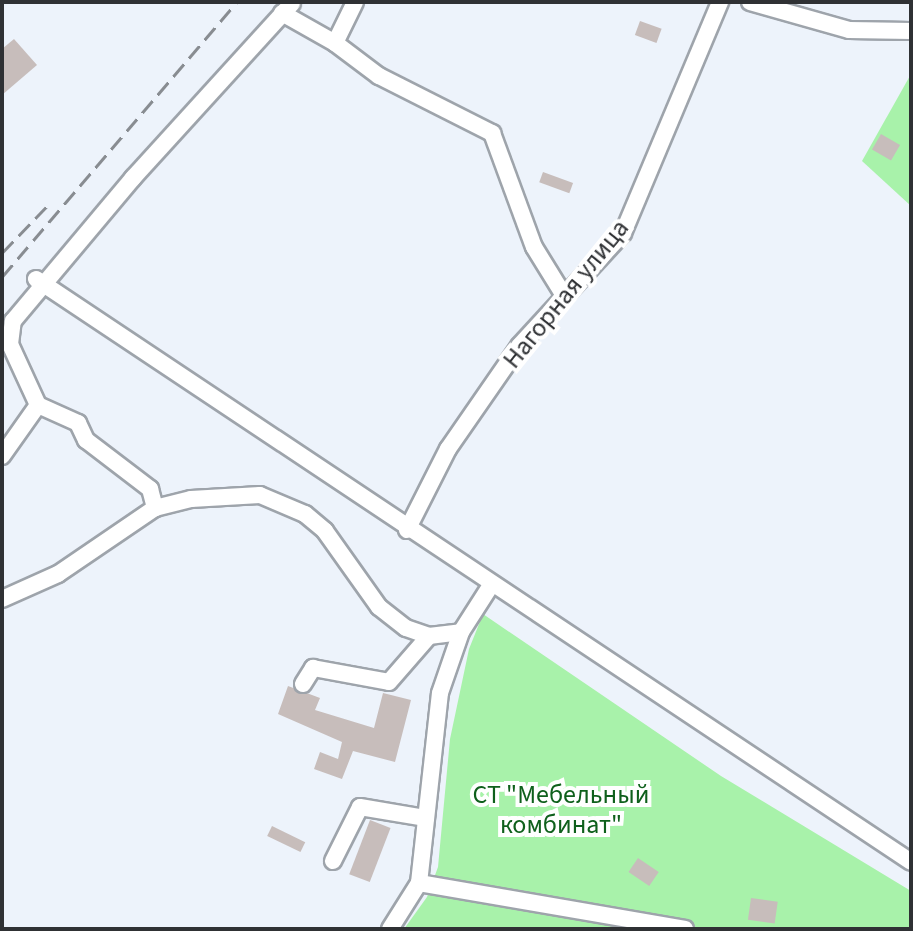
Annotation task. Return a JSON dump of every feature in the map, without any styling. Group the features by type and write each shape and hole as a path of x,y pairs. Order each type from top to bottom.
{"street":[{"path":"335,43 355,2"},
{"name":"Нагорная улица","path":"407,530 448,449 563,294 623,233 720,2"},
{"path":"750,2 849,30 911,31"},
{"path":"155,508 150,489 86,440 78,423 38,405 10,344 13,321 39,281 287,8 379,76 492,133 534,247 563,294"},
{"path":"39,281 407,530 911,862"},
{"path":"2,456 38,405"},
{"path":"2,599 58,574 155,508 228,495 260,495 285,504 325,531 379,607 406,628 429,636 461,632"},
{"path":"390,929 419,883 440,693 461,632 491,585"},
{"path":"303,684 313,668 389,682 429,636"},
{"path":"333,861 360,807 426,818"},
{"path":"419,883 685,929"}],"green space":[{"path":"911,74 911,206 862,161"},
{"name":"СТ \"Мебельный комбинат\"","path":"483,614 721,776 911,891 911,929 404,929 427,897 438,867 450,739 469,649"}],"building":[{"path":"640,21 662,29 656,43 635,35"},
{"path":"14,39 37,65 2,95 2,49"},
{"path":"881,134 900,145 891,161 872,150"},
{"path":"543,172 573,183 569,193 539,182"},
{"path":"288,686 320,698 315,710 374,728 383,693 411,700 395,762 353,751 342,779 314,769 320,752 338,759 342,742 278,714"},
{"path":"370,820 391,828 370,882 349,874"},
{"path":"272,826 305,842 300,852 267,836"},
{"path":"638,858 659,872 649,886 628,872"},
{"path":"751,898 778,902 775,924 748,920"}],"railway":[{"path":"2,277 237,2"},
{"path":"2,253 49,204"}]}
